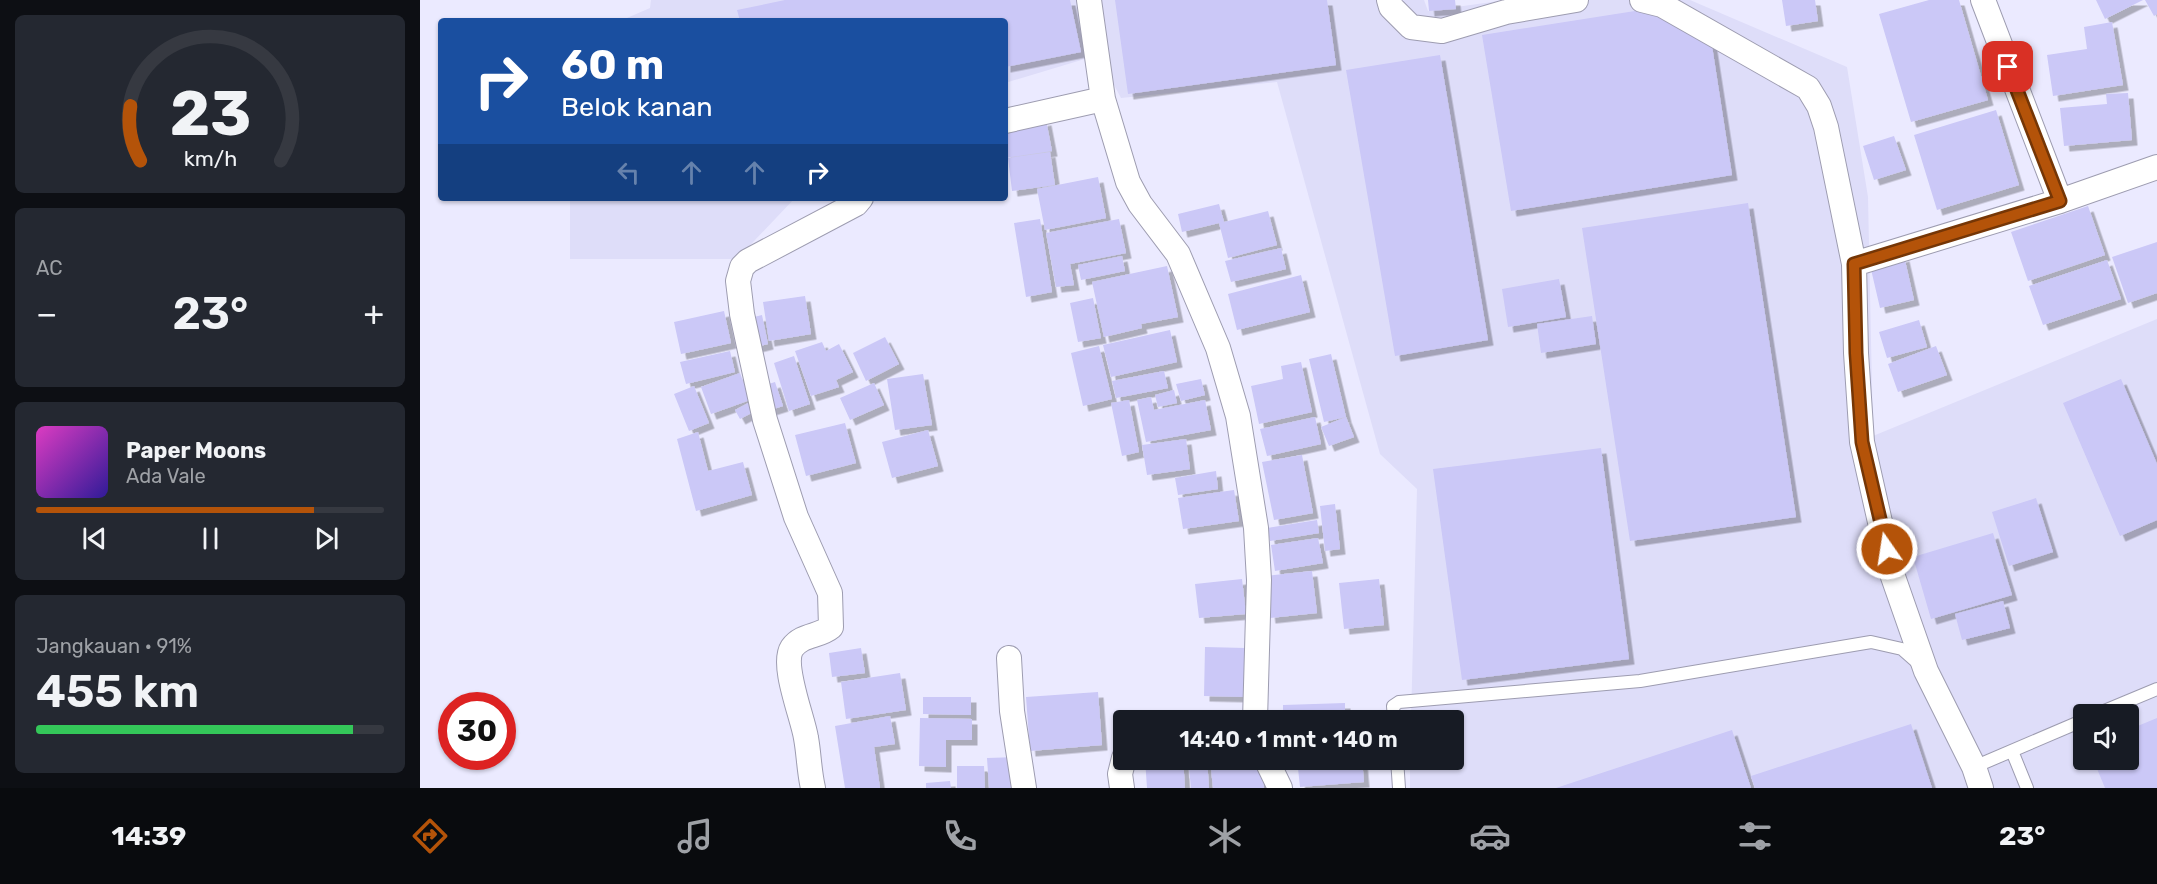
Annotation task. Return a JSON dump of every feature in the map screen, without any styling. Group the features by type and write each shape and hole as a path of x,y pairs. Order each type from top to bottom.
{"street":[{"path":"1089,0 1104,99 1128,182 1140,204 1178,254 1218,348 1238,417 1256,528 1259,580 1255,710"},
{"path":"1389,0 1391,7 1411,27 1442,31 1506,12 1576,0"},
{"path":"1642,0 1662,5 1808,88 1819,106 1826,127 1854,264 1856,353 1862,442 1892,571 1926,671 1977,778"},
{"path":"1983,0 2060,201"},
{"path":"1008,120 1104,99"},
{"path":"1854,264 2060,201 2157,167"},
{"path":"813,788 806,737 789,668 790,650 802,638 823,634 831,627 830,593 796,517 765,420 742,314 738,281 742,267 748,261 858,201"},
{"path":"1009,658 1012,711 1024,788"},
{"path":"1121,770 1122,788"},
{"path":"1271,770 1280,788"}],"lane":[{"path":"1393,710 1393,706 1399,702 1640,681 1871,642 1902,650 1926,671"},
{"path":"2121,704 2157,689"},
{"path":"1977,778 2012,751 2073,725"},
{"path":"2012,751 2027,788"},
{"path":"1398,770 1399,788"}],"shaded area":[{"path":"651,0 1424,0 1428,11 1506,0 1690,0 1847,67 1868,197 1873,436 2157,319 2157,788 1410,788 1410,770 1464,770 1464,710 1411,710 1417,489 1380,454 1277,82 1121,98 1098,55 1008,82 1008,18 627,18 650,8"},
{"path":"570,201 792,201 737,259 570,259"}],"building":[{"path":"785,0 1070,0 1081,52 1008,66 1008,18 739,18 737,10"},
{"path":"1115,0 1327,0 1336,65 1128,94"},
{"path":"1428,0 1455,0 1456,9 1429,11"},
{"path":"1782,0 1815,0 1818,21 1786,26"},
{"path":"1929,0 1959,0 1988,100 1911,122 1879,14"},
{"path":"2096,0 2143,0 2105,19"},
{"path":"2145,0 2157,0 2157,14 2154,16"},
{"path":"1654,8 1710,33 1732,175 1511,211 1482,35"},
{"path":"2112,22 2123,85 2053,96 2047,55 2087,49 2084,27"},
{"path":"1440,55 1488,340 1395,356 1346,70"},
{"path":"2128,93 2132,140 2064,146 2060,108 2107,104 2106,94"},
{"path":"1996,110 2019,185 1937,210 1914,135"},
{"path":"1046,120 1052,151 1008,158 1008,126"},
{"path":"1894,136 1906,170 1874,180 1863,146"},
{"path":"1050,152 1055,185 1012,191 1008,158"},
{"path":"1098,177 1106,218 1045,230 1037,189"},
{"path":"1748,203 1796,517 1630,541 1582,228"},
{"path":"1219,204 1224,222 1268,211 1277,245 1228,258 1219,223 1182,232 1178,214"},
{"path":"2088,206 2105,255 2028,281 2011,232"},
{"path":"1040,219 1052,292 1026,297 1014,223"},
{"path":"1119,219 1126,253 1070,264 1074,285 1056,287 1046,233"},
{"path":"2157,242 2157,293 2128,303 2112,257"},
{"path":"1281,248 1286,269 1231,282 1225,261"},
{"path":"1122,256 1125,271 1081,280 1078,265"},
{"path":"1904,256 1914,300 1880,308 1870,265"},
{"path":"2107,260 2121,299 2043,325 2029,286"},
{"path":"1167,266 1178,317 1141,324 1142,328 1104,337 1092,282"},
{"path":"1301,275 1310,312 1237,330 1228,294"},
{"path":"1559,279 1566,317 1508,327 1502,289"},
{"path":"805,296 811,334 769,341 763,302"},
{"path":"1093,298 1101,338 1078,342 1070,303"},
{"path":"724,311 731,343 681,354 674,322"},
{"path":"762,315 768,344 756,347 750,318"},
{"path":"1592,316 1596,344 1541,353 1537,324"},
{"path":"1919,320 1927,347 1887,358 1879,332"},
{"path":"1170,330 1177,362 1111,377 1103,345"},
{"path":"885,337 899,364 866,381 853,353"},
{"path":"822,342 826,351 839,344 853,372 836,380 839,387 811,396 795,351"},
{"path":"1099,346 1112,399 1083,406 1071,353"},
{"path":"1936,346 1947,375 1898,392 1888,364"},
{"path":"730,351 735,372 686,384 680,362"},
{"path":"1331,354 1346,417 1324,422 1309,359"},
{"path":"794,356 810,404 789,411 774,363"},
{"path":"1301,362 1312,412 1259,424 1251,386 1283,379 1281,366"},
{"path":"1164,371 1168,388 1116,398 1112,381"},
{"path":"740,373 750,400 711,414 701,387"},
{"path":"923,374 932,425 895,430 887,379"},
{"path":"1201,379 1205,395 1181,401 1176,384"},
{"path":"2121,379 2157,464 2157,520 2120,536 2063,403"},
{"path":"775,382 783,406 767,411 759,387"},
{"path":"874,383 884,405 850,420 840,398"},
{"path":"694,386 709,423 689,431 674,394"},
{"path":"1174,390 1177,403 1158,407 1155,395"},
{"path":"1151,397 1154,410 1205,400 1211,430 1146,442 1137,400"},
{"path":"754,400 759,409 740,419 735,410"},
{"path":"1129,400 1139,452 1122,456 1111,403"},
{"path":"1315,417 1321,444 1267,456 1260,429"},
{"path":"1346,417 1354,437 1329,446 1321,427"},
{"path":"845,423 856,463 806,476 795,435"},
{"path":"928,430 938,466 892,478 882,442"},
{"path":"698,432 708,471 743,462 752,495 696,511 677,439"},
{"path":"1186,439 1190,469 1147,475 1142,445"},
{"path":"1601,448 1629,659 1462,680 1433,469"},
{"path":"1302,455 1313,513 1274,520 1262,462"},
{"path":"1216,471 1218,489 1178,495 1175,478"},
{"path":"1234,490 1239,521 1183,529 1178,498"},
{"path":"2036,498 2053,552 2009,566 1992,512"},
{"path":"1335,504 1340,549 1325,551 1320,506"},
{"path":"1317,520 1319,533 1270,541 1267,528"},
{"path":"1993,533 2012,595 1931,619 1913,557"},
{"path":"1318,538 1323,563 1275,571 1271,545"},
{"path":"1312,571 1317,613 1270,618 1265,576"},
{"path":"1242,579 1246,614 1199,618 1195,584"},
{"path":"1379,579 1384,625 1344,629 1339,583"},
{"path":"2003,601 2010,628 1962,640 1955,614"},
{"path":"1205,647 1246,648 1246,697 1204,696"},
{"path":"861,648 865,673 832,677 829,653"},
{"path":"900,673 906,710 846,719 841,682"},
{"path":"1098,692 1102,745 1030,751 1026,697"},
{"path":"923,697 971,697 971,715 923,714"},
{"path":"1345,703 1345,710 1283,710 1283,705"},
{"path":"890,716 895,744 874,747 880,788 845,788 835,726"},
{"path":"920,718 972,719 972,740 946,740 946,767 919,766"},
{"path":"2157,718 2157,788 2105,788 2098,770 2139,770 2139,725"},
{"path":"1911,724 1932,788 1755,788 1751,776"},
{"path":"1732,730 1751,788 1556,788"},
{"path":"1018,757 1019,788 989,788 987,758"},
{"path":"957,766 984,766 985,788 957,788"},
{"path":"1146,770 1184,770 1185,788 1147,788"},
{"path":"1189,770 1208,770 1209,788 1191,788"},
{"path":"1211,770 1262,770 1264,788 1213,788"},
{"path":"1298,770 1363,770 1364,782 1300,787"},
{"path":"950,781 951,788 926,788 926,783"}],"route":[{"path":"1887,549 1862,442 1856,353 1854,264 2060,201 2008,67"}]}
